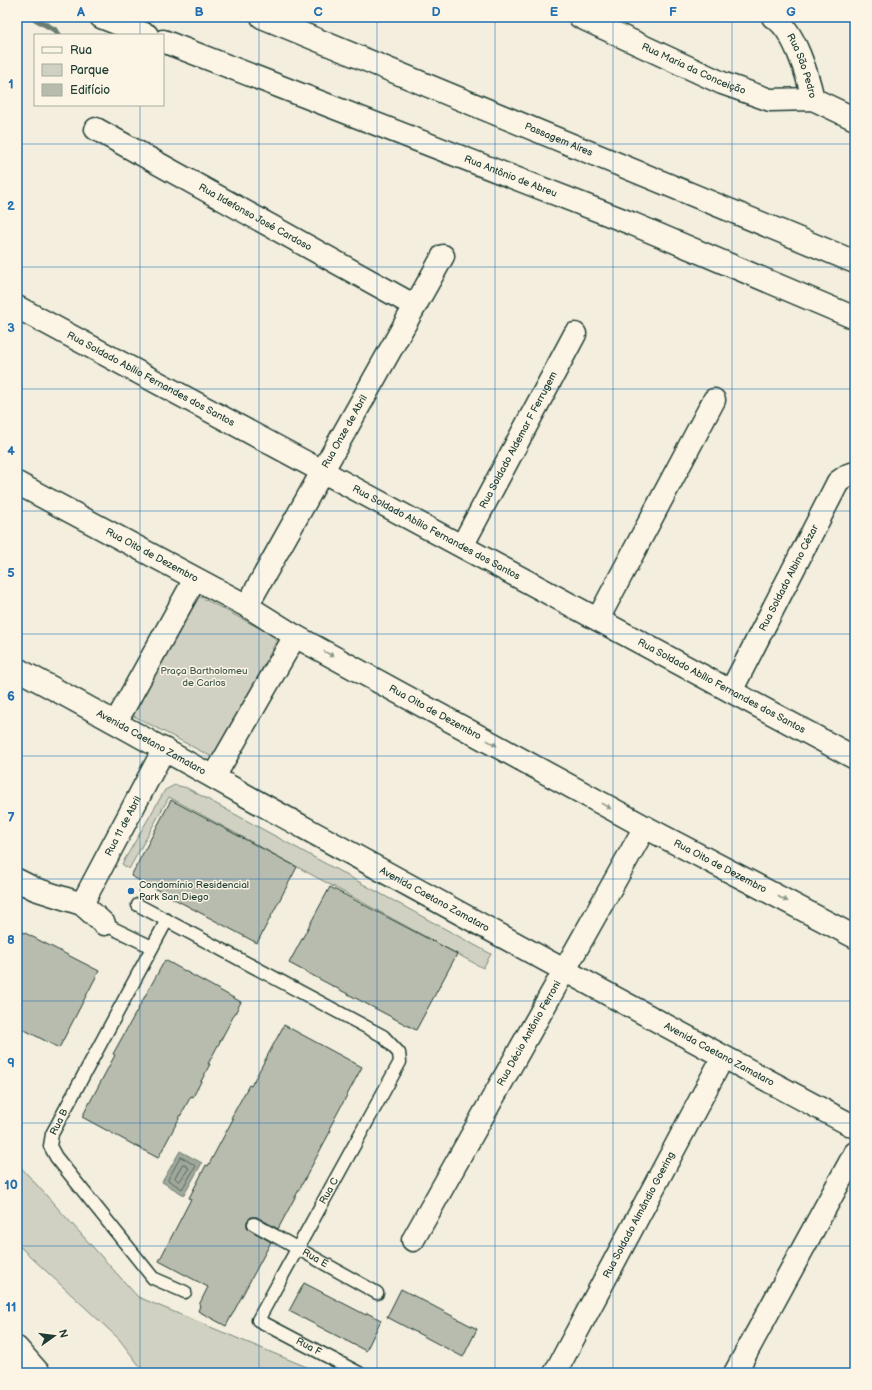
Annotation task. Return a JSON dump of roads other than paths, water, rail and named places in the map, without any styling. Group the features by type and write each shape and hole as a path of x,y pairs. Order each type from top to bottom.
{"main road":[{"path":"101,17 144,34"},
{"name":"Passagem Aíres","path":"262,17 855,262"},
{"name":"Rua Maria da Conceição","path":"580,17 722,83 770,100 813,99"},
{"name":"Rua São Pedro","path":"773,17 778,19 795,44 808,77 813,99 855,119"},
{"name":"Rua Antônio de Abreu","path":"164,41 633,224 855,318"},
{"name":"Rua Ildefonso José Cardoso","path":"96,129 415,306"},
{"name":"Rua Onze de Abril","path":"247,606 443,256"},
{"name":"Rua Soldado Abílio Fernandes dos Santos","path":"17,307 855,758"},
{"name":"Rua Soldado Aldemar F Ferrugem","path":"462,546 575,334"},
{"path":"598,619 714,400"},
{"name":"Rua Soldado Albino Cézar","path":"731,691 838,482 848,475 855,474"},
{"name":"Rua Oito de Dezembro","path":"17,483 247,606 294,636 645,827 855,937"},
{"path":"116,722 195,579"},
{"path":"214,777 294,636"},
{"name":"Avenida Caetano Zamataro","path":"17,669 116,722 723,1057 855,1127"},
{"name":"Rua 11 de Abril","path":"82,904 164,749"},
{"name":"Rua Décio Antônio Ferroni","path":"413,1240 645,827"},
{"path":"17,880 35,889 82,904 104,924"},
{"name":"Rua Soldado Almândio Goering","path":"555,1373 723,1057"},
{"path":"735,1373 855,1153"},
{"path":"17,1348 39,1373"}],"lane":[{"path":"138,905 167,920"},
{"name":"Rua B","path":"167,920 52,1134 50,1146 56,1157 153,1278 185,1292"},
{"name":"Rua C","path":"167,920 383,1036 394,1046 399,1054 400,1062 258,1320"},
{"path":"104,924 152,947"},
{"name":"Rua E","path":"254,1224 377,1293"},
{"name":"Rua F","path":"258,1320 359,1373"}],"water":[{"path":"180,1151 202,1163 184,1195 162,1182"}],"waterway":[{"path":"32,17 55,30 58,34"}],"place":[{"name":"Condomínio Residencial Park San Diego","path":"131,891"}],"park label":[{"name":"Praça Bartholomeu de Carlos","path":"204,676"}]}
